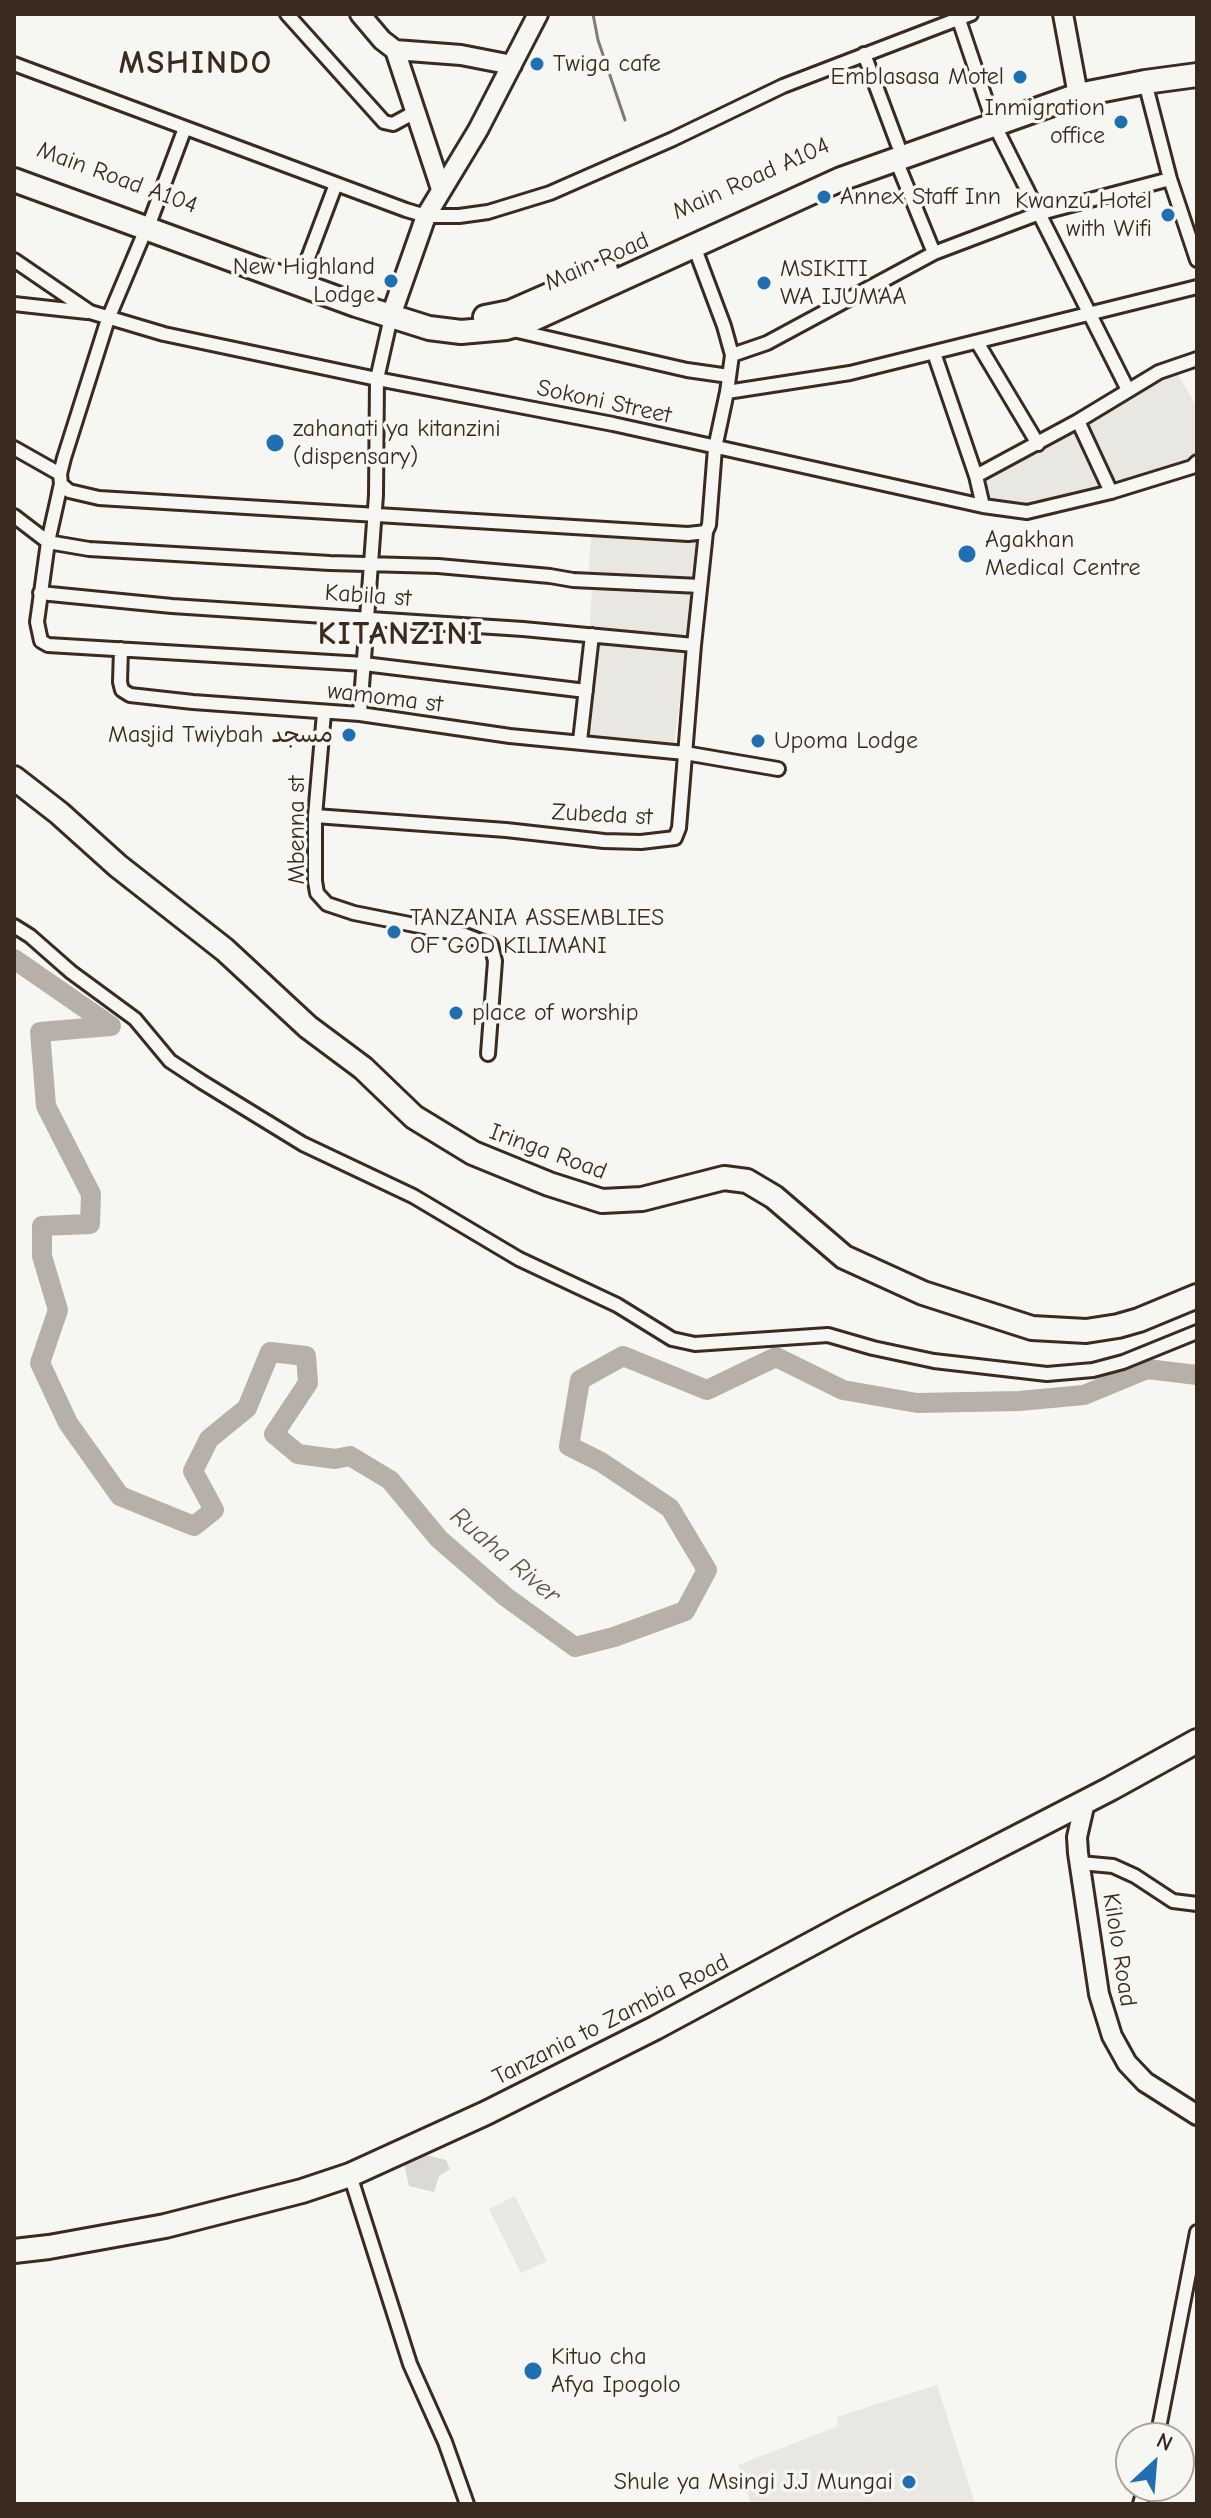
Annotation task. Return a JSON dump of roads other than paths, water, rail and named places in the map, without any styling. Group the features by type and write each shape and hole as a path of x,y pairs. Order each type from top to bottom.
{"highway":[{"path":"1077,88 1139,68 1197,61"},
{"name":"Main Road","path":"505,320 527,322 897,152 992,118 1077,88 1197,75"},
{"name":"Main Road A104","path":"14,168 148,224 226,244 393,312 505,320 831,171 897,152"},
{"path":"14,180 148,224 393,312"},
{"name":"Iringa Road","path":"14,778 118,866 225,950 308,1027 363,1068 414,1117 473,1153 549,1184 602,1201 642,1199 724,1178 747,1181 774,1197 844,1257 923,1293 1032,1328 1086,1331 1118,1326 1197,1296"},
{"name":"Tanzania to Zambia Road","path":"14,2251 165,2226 302,2191 350,2175 486,2113 642,2034 1197,1741"}],"street":[{"path":"287,14 384,122 393,124 415,112"},
{"path":"360,14 395,50 461,55 512,65"},
{"path":"1063,14 1077,88"},
{"path":"14,64 426,216 476,215 550,193 783,86 962,15 992,118 1037,214 1128,390"},
{"path":"360,714 374,514 377,379 393,312 426,216 512,65 532,16"},
{"path":"395,50 441,189"},
{"path":"864,54 934,253"},
{"path":"1145,82 1170,179 1197,260"},
{"path":"185,128 108,319 61,479 40,593 37,622 41,641 48,645 364,664 586,691"},
{"path":"694,246 720,313 732,355 767,343 934,253 1037,214 1170,179"},
{"path":"302,274 336,184"},
{"name":"Sokoni Street","path":"14,260 90,312 108,319 220,347 613,424 983,506 1027,512 1111,492 1192,467 1197,462"},
{"path":"727,392 838,375 1197,287"},
{"path":"14,304 90,312"},
{"path":"505,320 687,370 729,376"},
{"path":"977,342 1038,444"},
{"path":"934,353 976,476 983,506"},
{"name":"Zubeda st","path":"315,816 604,841 675,838 679,828 715,448 732,355"},
{"path":"976,476 1038,444 1159,372 1197,359"},
{"path":"1078,421 1111,492"},
{"path":"14,448 61,479 69,491 99,498 499,521 633,532 706,532"},
{"path":"14,516 48,542 89,549 438,566 573,580 700,586"},
{"name":"Kabila st","path":"40,593 159,605 367,617 694,645"},
{"path":"580,741 592,635"},
{"name":"wamoma st","path":"121,649 120,682 122,690 130,695 360,714 510,736 685,753 778,769"},
{"name":"Mbenna st","path":"324,713 315,816 317,893 327,904 385,921 465,935 491,945 495,961 488,1054"},
{"path":"14,926 135,1019 170,1061 202,1082 303,1144 413,1196 519,1259 617,1305 672,1339 695,1344 828,1335 934,1361 1047,1374 1093,1370 1123,1362 1197,1332"},
{"name":"Kilolo Road","path":"1085,1802 1077,1837 1099,1994 1112,2036 1127,2063 1145,2082 1197,2115"},
{"path":"1080,1863 1113,1866 1135,1876 1173,1901 1197,1904"},
{"path":"350,2175 410,2364 445,2442 467,2504"},
{"path":"1160,2422 1197,2232"}],"waterway":[{"path":"593,14 598,40 625,120"},
{"name":"Ruaha River","path":"14,959 111,1026 40,1032 46,1106 91,1194 90,1224 42,1226 42,1256 58,1310 40,1363 68,1423 120,1496 194,1526 214,1510 193,1471 209,1439 247,1408 270,1352 306,1356 308,1383 274,1434 298,1454 335,1459 350,1456 390,1480 439,1539 506,1597 575,1647 614,1637 685,1611 707,1570 670,1508 601,1462 569,1446 580,1380 623,1356 707,1390 776,1357 843,1390 917,1403 1019,1401 1084,1395 1147,1369 1197,1375"}],"place":[{"name":"Twiga cafe","path":"537,64"},
{"name":"Emblasasa Motel","path":"1020,77"},
{"name":"Inmigration office","path":"1121,122"},
{"name":"Annex Staff Inn","path":"824,197"},
{"name":"Kwanzu Hotel with Wifi","path":"1168,215"},
{"name":"New Highland Lodge","path":"391,281"},
{"name":"MSIKITI WA IJUMAA","path":"764,283"},
{"name":"zahanati ya kitanzini (dispensary)","path":"275,443"},
{"name":"Agakhan Medical Centre","path":"967,554"},
{"name":"Masjid Twiybah مسجد","path":"349,735"},
{"name":"Upoma Lodge","path":"758,741"},
{"name":"TANZANIA ASSEMBLIES OF GOD KILIMANI","path":"394,932"},
{"name":"place of worship","path":"456,1013"},
{"name":"Kituo cha Afya Ipogolo","path":"533,2371"},
{"name":"Shule ya Msingi J.J Mungai","path":"909,2482"}],"district":[{"name":"MSHINDO","path":"196,64"},
{"name":"KITANZINI","path":"401,635"}]}
